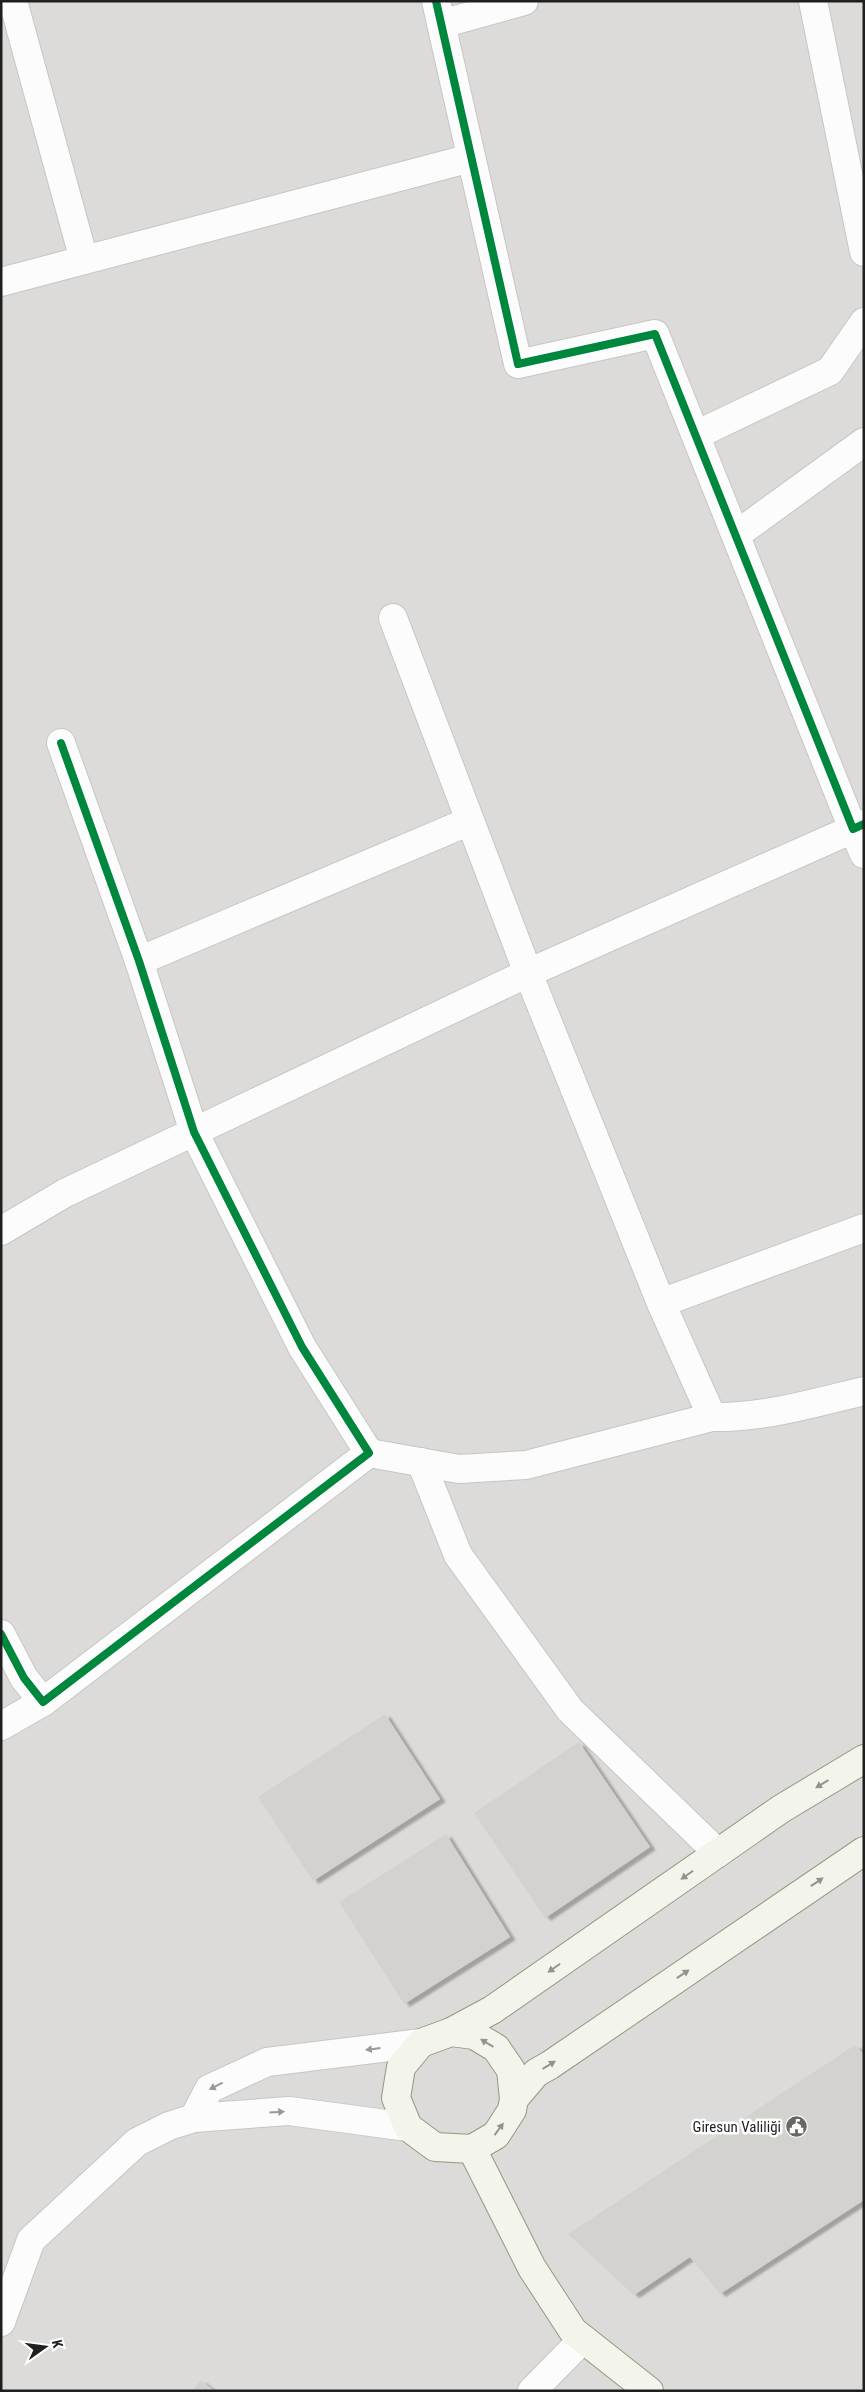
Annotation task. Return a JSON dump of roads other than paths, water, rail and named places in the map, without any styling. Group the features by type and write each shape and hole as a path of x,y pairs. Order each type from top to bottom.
{"street":[{"path":"13,1 84,260"},
{"path":"524,1 439,13 518,364 655,334 736,535 859,826 864,854"},
{"path":"813,1 864,252"},
{"path":"1,282 471,158"},
{"path":"696,435 830,371 864,322"},
{"path":"736,535 864,442"},
{"path":"393,618 528,973 661,1303 712,1417"},
{"path":"61,743 140,961 194,1132 302,1347 369,1453"},
{"path":"140,961 470,820"},
{"path":"1,1230 66,1193 528,973 859,826"},
{"path":"661,1303 864,1228"},
{"path":"1,1726 43,1702 369,1453 458,1468 526,1465 712,1417 735,1417 792,1408 864,1391"},
{"path":"421,1462 458,1555 570,1710 718,1853"},
{"path":"1,1634 24,1678 43,1702"},
{"path":"194,2118 209,2089 267,2062 421,2043 452,2032 492,2010 781,1809 864,1759"},
{"path":"514,2098 536,2073 864,1850"},
{"path":"1,2322 31,2240 137,2142 194,2118 289,2111 408,2127 435,2147 472,2148 496,2135 512,2110 514,2098 511,2070 496,2048 474,2036 452,2032"},
{"path":"408,2127 396,2098 401,2067 421,2043"},
{"path":"472,2148 532,2268 573,2330 649,2391"},
{"path":"532,2391 583,2339"}],"place":[{"name":"Giresun Valiliği","path":"797,2127"}]}
